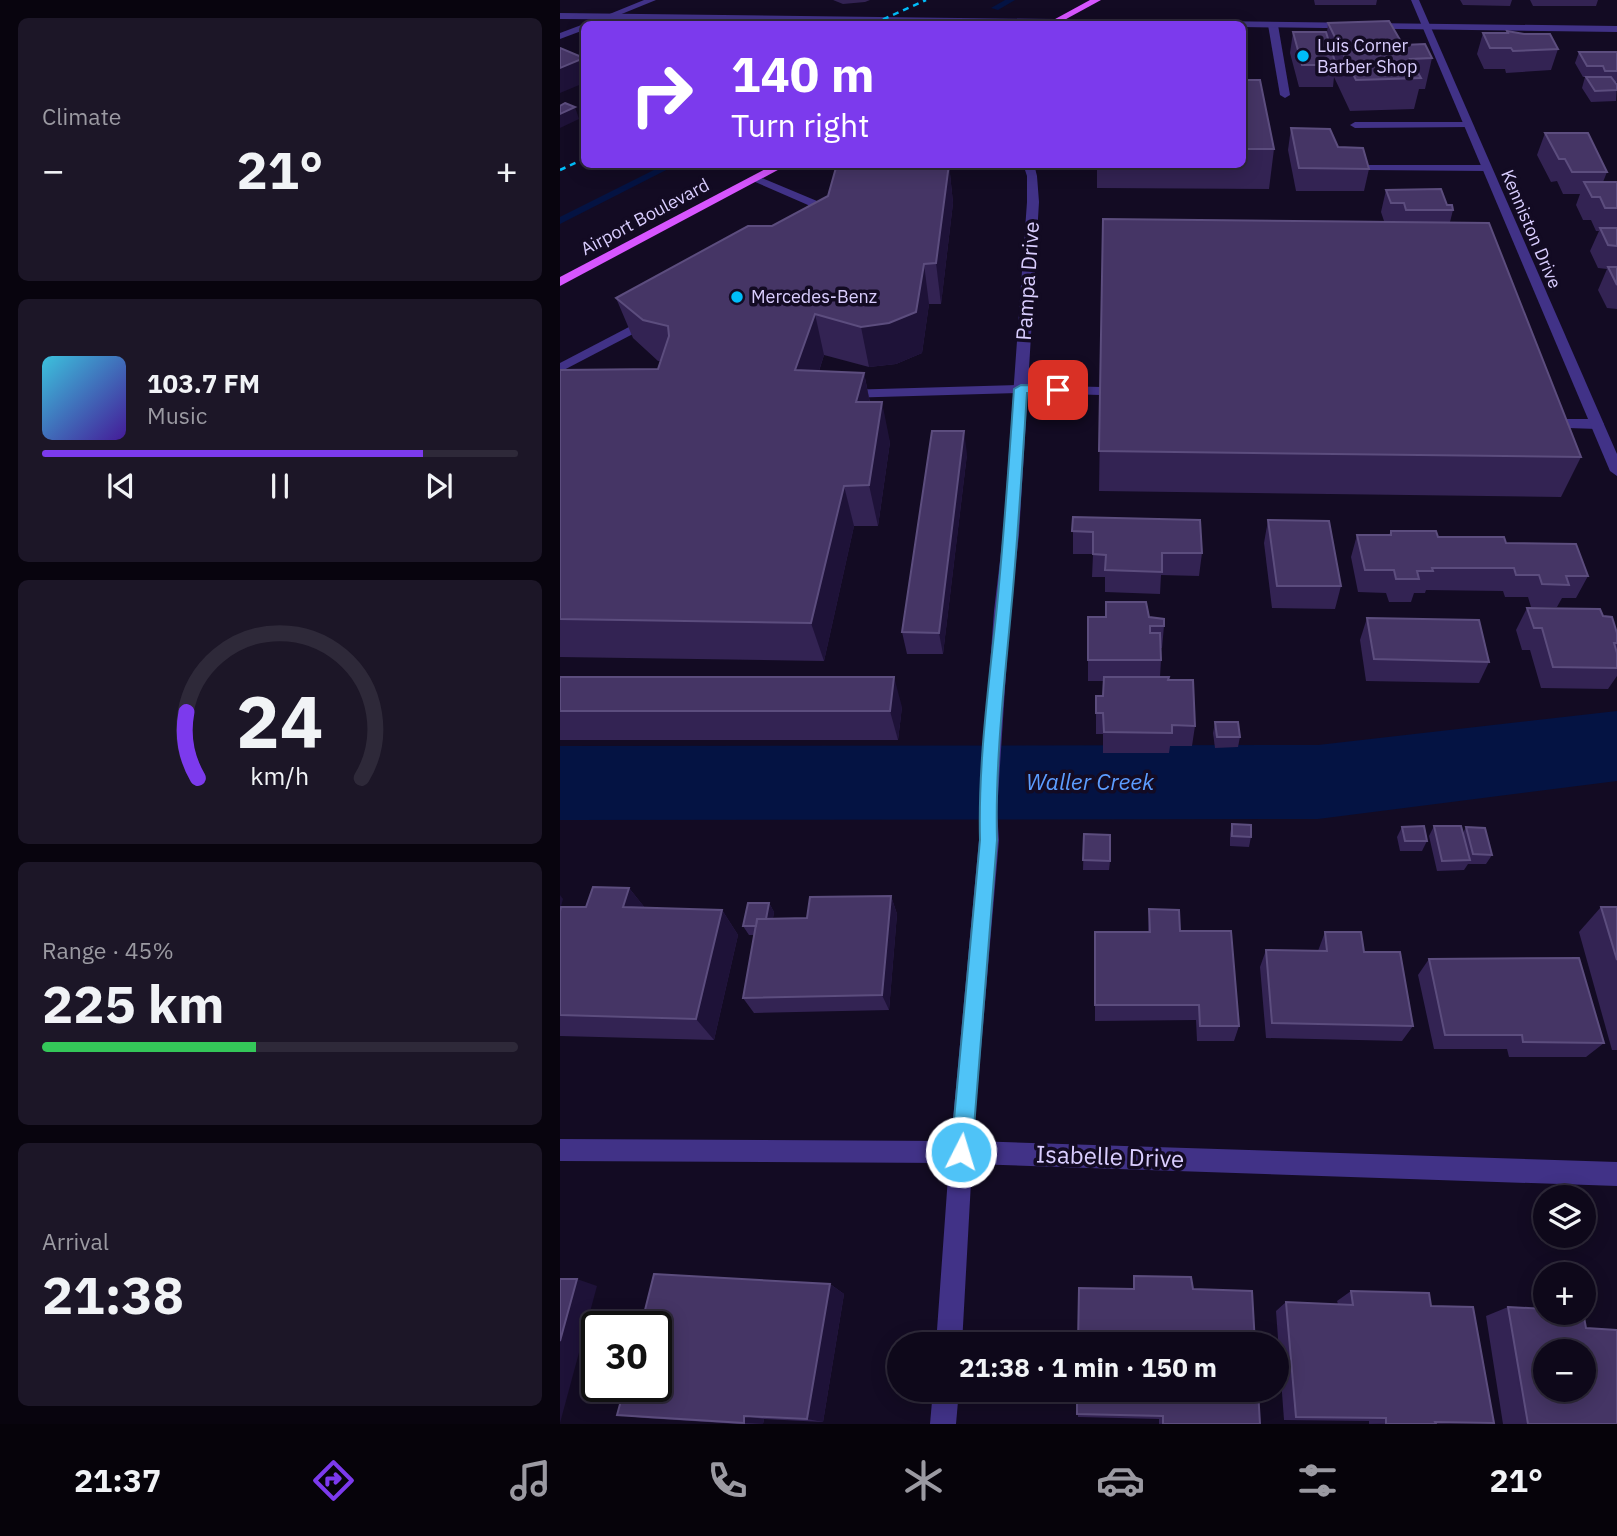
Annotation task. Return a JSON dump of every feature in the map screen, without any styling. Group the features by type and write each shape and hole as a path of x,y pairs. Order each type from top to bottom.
{"main road":[{"path":"1057,21 1097,0"},
{"name":"Airport Boulevard","path":"560,282 776,168"}],"street":[{"path":"598,21 652,0"},
{"name":"Kenniston Drive","path":"1415,0 1617,471"},
{"path":"560,16 926,21"},
{"path":"1246,25 1617,29"},
{"path":"1273,25 1285,95"},
{"path":"560,36 581,28"},
{"path":"1354,125 1467,125"},
{"path":"1367,167 1486,169"},
{"name":"Pampa Drive","path":"950,1332 961,1152 989,840 991,760 1021,389 1033,202 1029,168"},
{"path":"757,178 813,203 820,218 806,229"},
{"path":"560,368 662,313"},
{"path":"826,394 1021,389 1101,391"},
{"path":"1535,425 1597,424"},
{"name":"Isabelle Drive","path":"560,1150 961,1152 1617,1174"},
{"path":"943,1424 945,1402"}],"building":[{"path":"1389,21 1403,45 1425,44 1432,58 1410,59 1421,78 1356,80 1328,23"},
{"path":"1507,31 1550,34 1558,49 1513,51 1511,48 1490,48 1483,33 1508,33"},
{"path":"1293,32 1326,32 1336,65 1302,65"},
{"path":"560,48 581,57 581,59 560,68"},
{"path":"1579,52 1617,52 1617,71 1605,71 1603,66 1587,66"},
{"path":"1586,77 1611,77 1617,90 1595,91"},
{"path":"1246,80 1260,80 1274,149 1246,149"},
{"path":"565,103 575,107 560,114 560,106"},
{"path":"1291,128 1330,129 1338,147 1363,148 1369,169 1299,168"},
{"path":"1545,133 1588,133 1607,172 1572,172 1565,159 1559,159"},
{"path":"836,168 948,168 936,263 924,264 916,312 889,323 861,327 815,314 795,370 864,373 856,402 882,402 869,485 844,486 811,623 560,619 560,370 658,369 669,336 668,326 643,320 616,298 748,226 772,226 828,196"},
{"path":"1584,182 1617,182 1617,208 1605,208 1600,197 1592,197"},
{"path":"1441,189 1447,205 1452,205 1453,210 1406,210 1404,203 1391,203 1386,190"},
{"path":"1103,219 1489,223 1581,457 1099,451"},
{"path":"1600,228 1617,228 1617,246 1608,245"},
{"path":"1608,267 1617,267 1617,285"},
{"path":"932,431 964,431 939,633 902,632"},
{"path":"1073,517 1200,520 1202,553 1162,553 1162,572 1105,570 1106,555 1093,554 1093,532 1072,531"},
{"path":"1268,520 1329,521 1341,586 1277,586"},
{"path":"1391,531 1436,531 1438,537 1504,537 1506,543 1576,544 1588,576 1566,576 1569,585 1542,584 1539,575 1516,575 1514,568 1432,568 1433,571 1417,571 1419,579 1396,579 1394,570 1365,570 1357,535 1391,535"},
{"path":"1106,602 1146,602 1149,617 1164,619 1164,626 1150,626 1150,633 1160,633 1161,660 1088,660 1088,617 1106,617"},
{"path":"1527,608 1600,609 1603,616 1612,617 1617,633 1617,643 1614,643 1617,668 1553,667 1542,628 1534,628"},
{"path":"1367,618 1479,620 1489,662 1374,659"},
{"path":"560,677 894,677 890,711 560,711"},
{"path":"1104,677 1169,677 1168,680 1193,680 1195,726 1172,725 1172,733 1104,732 1103,713 1096,713 1096,696 1103,696"},
{"path":"1215,722 1238,722 1240,737 1217,737"},
{"path":"1232,824 1251,825 1251,837 1232,836"},
{"path":"1424,826 1427,841 1405,841 1402,827"},
{"path":"1434,826 1461,826 1470,860 1442,861"},
{"path":"1466,827 1485,828 1492,855 1473,854"},
{"path":"1084,834 1110,835 1110,861 1083,860"},
{"path":"593,887 629,888 623,907 722,910 696,1019 560,1015 561,907 586,907"},
{"path":"891,896 882,995 743,998 757,919 807,918 810,897"},
{"path":"748,903 769,903 766,919 757,919 756,926 743,926"},
{"path":"1601,907 1617,907 1617,960"},
{"path":"1149,909 1179,910 1180,931 1231,931 1239,1026 1200,1026 1199,1005 1095,1005 1095,932 1150,932"},
{"path":"1325,932 1361,932 1364,952 1400,952 1413,1026 1272,1023 1266,950 1327,951"},
{"path":"1579,958 1604,1043 1523,1042 1522,1035 1445,1035 1429,959"},
{"path":"654,1274 830,1284 807,1419 744,1416 744,1423 617,1415 621,1402 672,1402 672,1311 645,1311"},
{"path":"1134,1276 1191,1277 1193,1289 1252,1291 1254,1332 1078,1332 1079,1288 1134,1289"},
{"path":"560,1279 577,1279 560,1341"},
{"path":"1351,1291 1429,1293 1431,1306 1473,1307 1494,1423 1386,1424 1386,1418 1296,1417 1286,1302 1353,1305"},
{"path":"1508,1307 1533,1308 1533,1325 1585,1325 1586,1328 1617,1330 1617,1424 1528,1424"},
{"path":"1077,1402 1259,1402 1260,1424 1163,1424 1163,1416 1077,1414"}],"waterway":[{"path":"995,8 1011,0"},
{"path":"560,221 666,168"},
{"name":"Waller Creek","path":"560,783 1318,782 1617,746"}],"railway":[{"path":"880,21 926,0"},
{"path":"560,170 581,160"}],"place":[{"name":"Luis Corner Barber Shop","path":"1303,56"},
{"name":"Mercedes-Benz","path":"737,297"}],"route":[{"path":"961,1152 989,840 988,811 1002,611 1011,535 1021,389 1058,390"}]}
